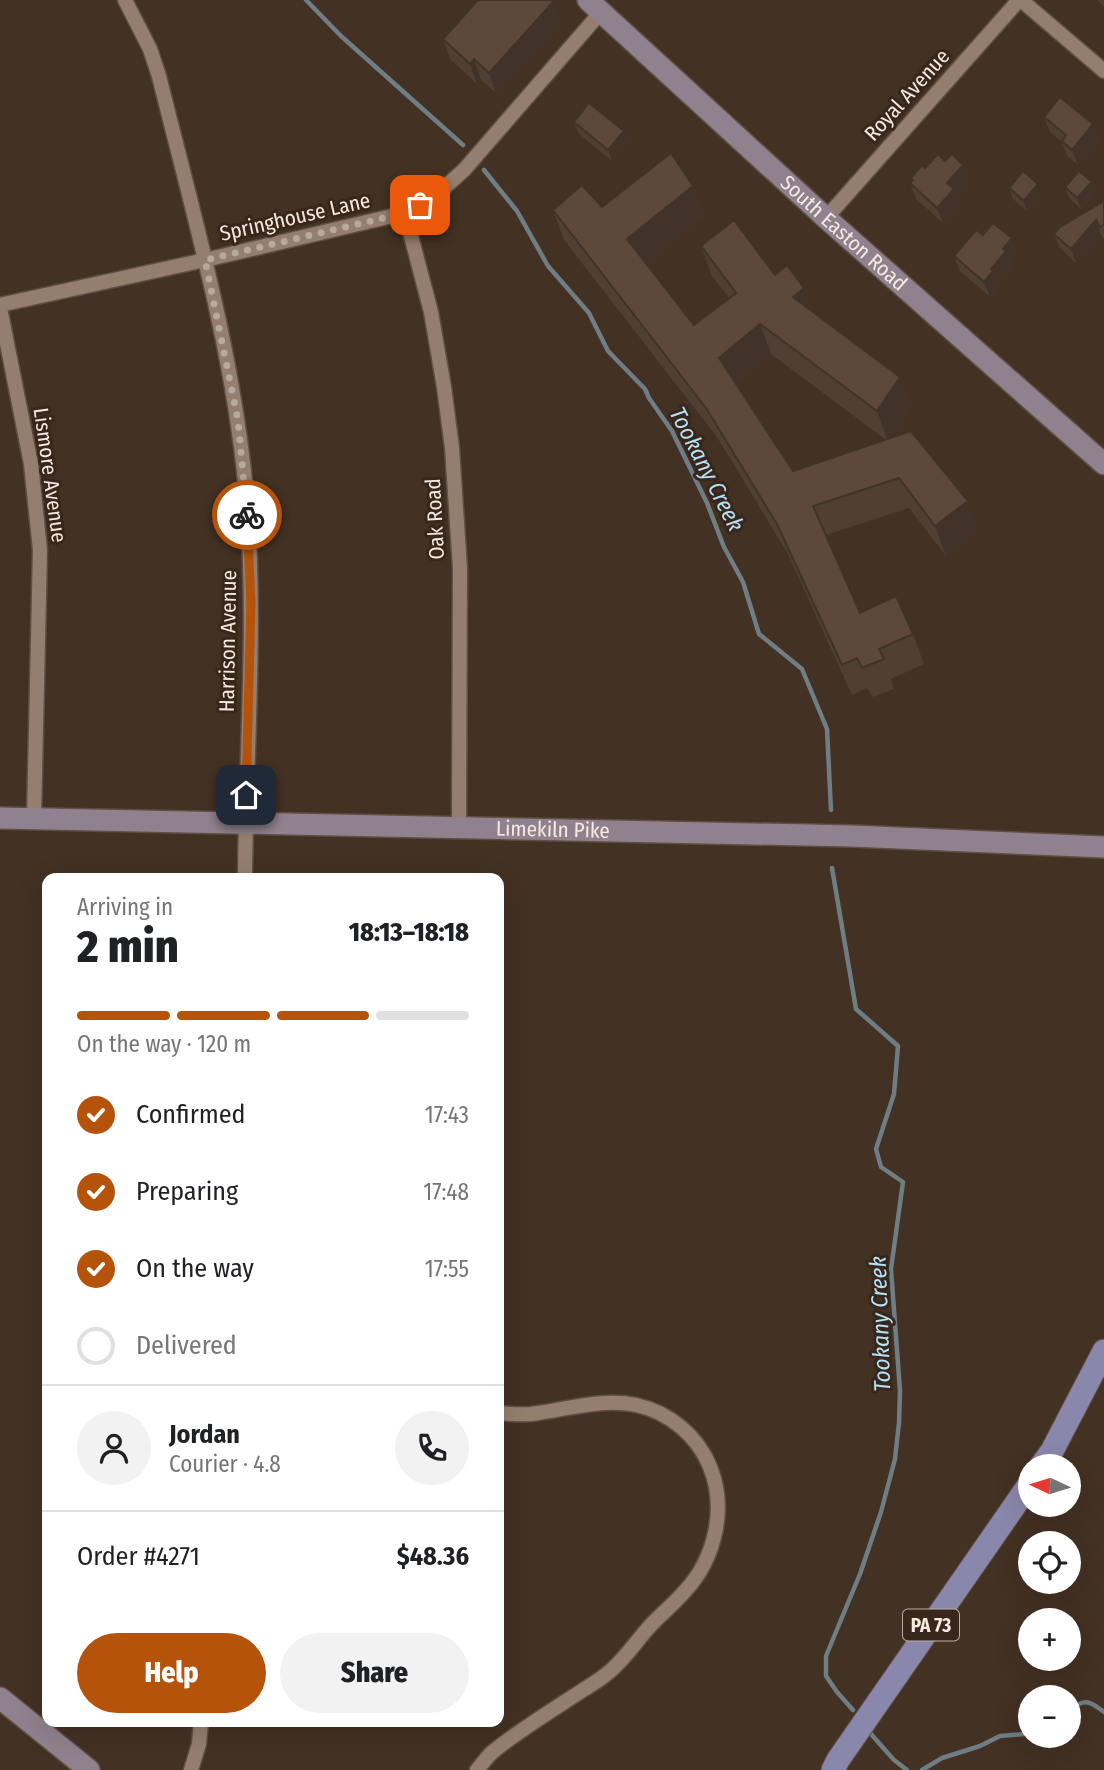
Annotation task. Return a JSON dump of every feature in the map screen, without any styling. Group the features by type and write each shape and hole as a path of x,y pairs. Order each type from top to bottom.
{"main road":[{"name":"South Easton Road","path":"594,6 826,218 1104,464"},
{"name":"Limekiln Pike","path":"0,818 852,836 1104,847"},
{"path":"1050,1454 1104,1350"},
{"name":"PA 73","path":"833,1770 1018,1501"},
{"path":"0,1698 89,1770"}],"street":[{"name":"Harrison Avenue","path":"125,0 150,48 159,76 205,260 238,420 246,492 251,603 245,873"},
{"path":"1020,0 1104,71"},
{"name":"Royal Avenue","path":"826,218 1020,0"},
{"name":"Springhouse Lane","path":"0,307 405,213 436,195 464,170 594,6"},
{"name":"Oak Road","path":"405,213 430,313 452,448 460,568 459,828"},
{"name":"Lismore Avenue","path":"0,307 31,464 40,550 34,818"},
{"path":"477,1770 493,1751 609,1673 653,1622 695,1580 708,1555 718,1510 715,1478 709,1462 682,1427 653,1410 621,1402 606,1402 528,1414 504,1413"},
{"path":"191,1770 199,1744 201,1727"}],"building":[{"path":"478,0 553,2 489,73 474,59 470,64 443,39"},
{"path":"1060,97 1093,124 1072,150 1062,141 1066,135 1044,117"},
{"path":"589,103 624,131 608,150 574,122"},
{"path":"671,153 693,186 627,239 694,325 736,293 701,246 734,220 775,275 787,265 804,288 793,297 900,377 877,411 760,324 719,358 793,471 911,431 968,501 935,526 899,478 813,506 860,613 896,596 913,634 879,649 884,659 862,668 857,658 842,665 777,524 706,408 553,210 582,185 602,207"},
{"path":"938,154 945,161 952,154 963,165 947,183 954,189 937,208 910,183 922,165 925,168"},
{"path":"1023,171 1038,184 1024,201 1009,188"},
{"path":"1079,171 1092,182 1077,198 1065,187"},
{"path":"1104,201 1104,224 1100,227 1096,220 1071,249 1054,234 1060,227"},
{"path":"993,223 1012,238 984,282 954,256 976,230 983,235"}],"waterway":[{"name":"Tookany Creek","path":"306,0 341,36 463,145"},
{"name":"Tookany Creek","path":"484,170 517,211 548,266 589,313 608,351 645,389 672,431 707,503 724,547 743,582 759,634 802,669 827,729 831,810"},
{"name":"Tookany Creek","path":"832,868 856,1009 898,1046 894,1094 876,1149 881,1167 903,1182 891,1269 900,1391 895,1459 860,1574 826,1656 826,1676 853,1710"},
{"path":"1081,1703 1095,1705 1104,1712"},
{"name":"Tookany Creek","path":"871,1734 894,1760 907,1770"},
{"path":"922,1770 942,1758 980,1746 1000,1736 1018,1734"}],"way so far":[{"path":"247,515 238,420 205,260 405,213 420,205"}],"route":[{"path":"246,795 251,603 247,515"}]}
